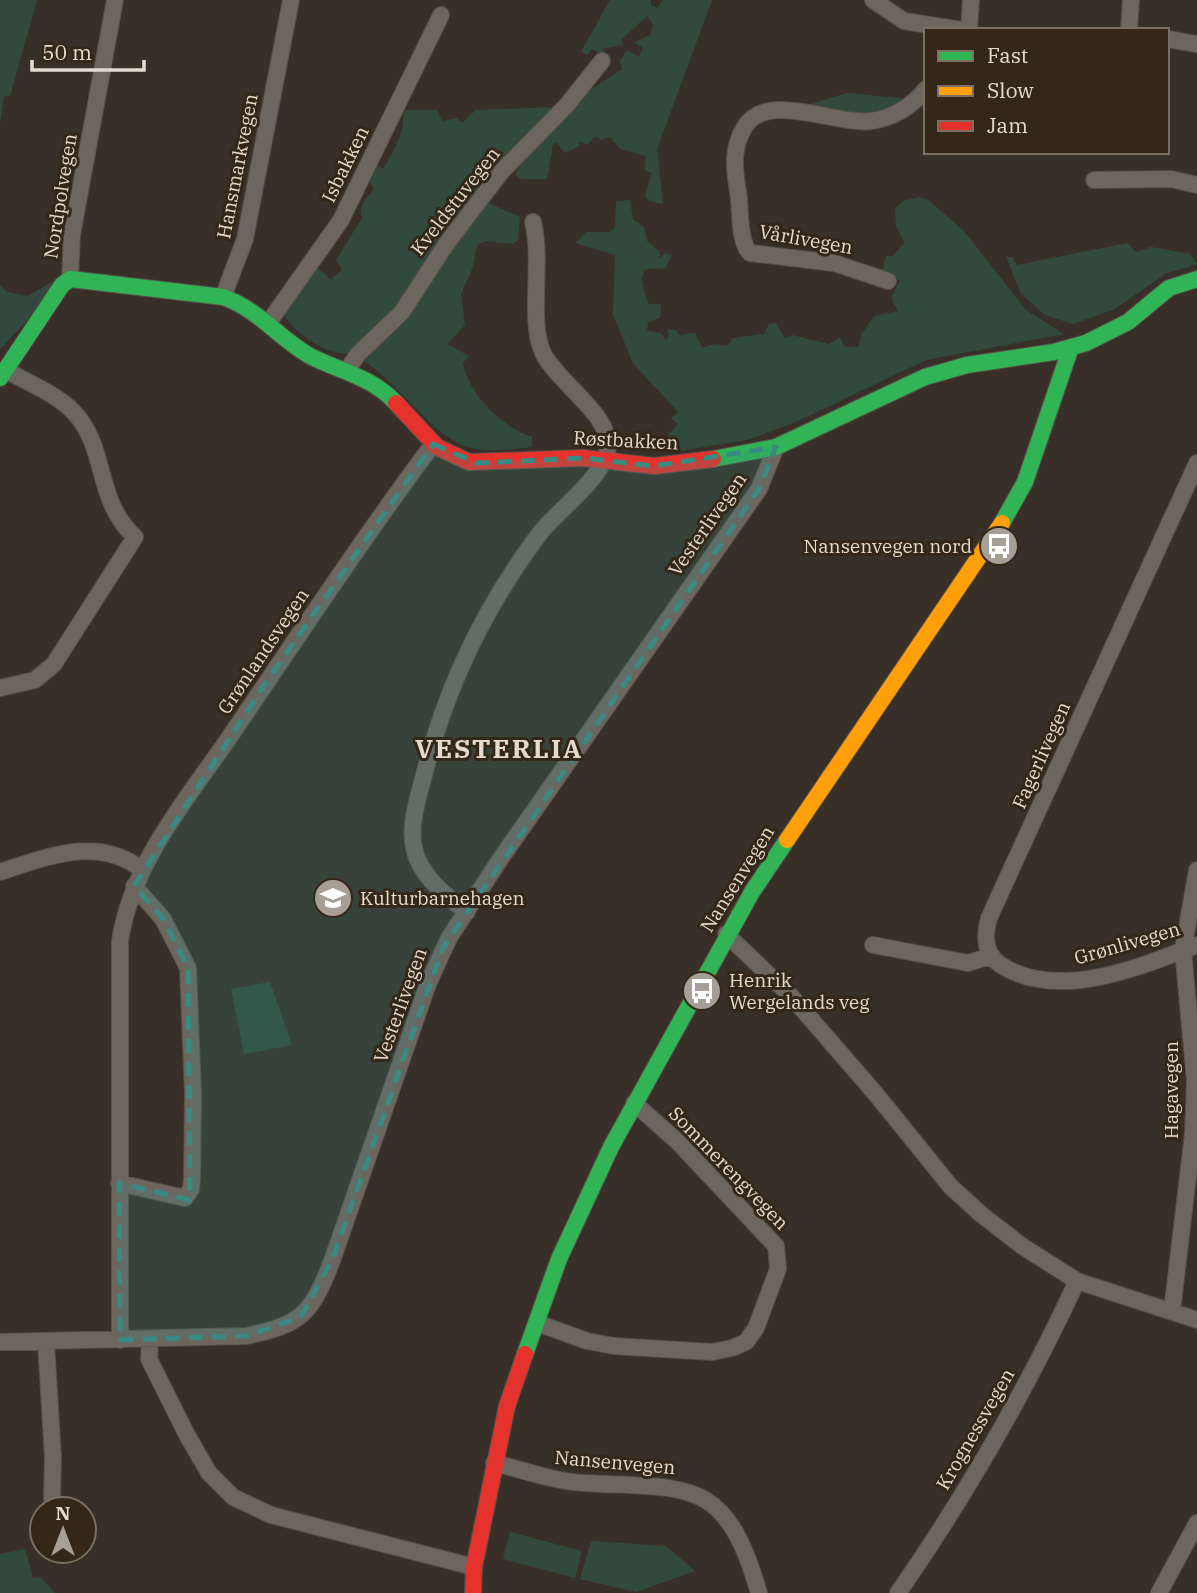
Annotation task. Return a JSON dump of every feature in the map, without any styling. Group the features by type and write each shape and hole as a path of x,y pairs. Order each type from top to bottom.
{"street":[{"name":"Nordpolvegen","path":"3,374 62,285 70,279 72,235 115,0"},
{"name":"Hansmarkvegen","path":"223,297 244,242 291,0"},
{"path":"873,0 904,22 944,28"},
{"path":"969,28 971,0"},
{"path":"1129,28 1131,0"},
{"name":"Isbakken","path":"268,322 341,220 441,15"},
{"path":"1169,39 1197,44"},
{"name":"Kveldstuvegen","path":"347,370 358,354 402,312 440,252 502,171 567,105 602,61"},
{"name":"Vårlivegen","path":"888,281 834,263 750,253 743,236 736,151 746,124 762,112 796,111 870,121 907,108 924,91"},
{"path":"1094,180 1171,179 1197,185"},
{"path":"467,912 433,881 421,866 414,847 415,813 440,717 480,626 511,573 543,530 590,480 605,459 608,447 604,429 553,369 541,345 538,324 539,258 533,222"},
{"name":"Røstbakken","path":"70,279 223,297 245,306 310,356 347,370 384,391 433,444 452,456 477,463 605,459 646,466 688,464 776,447 925,377 967,365 1071,347 1128,322 1169,288 1197,279"},
{"name":"Nansenvegen","path":"473,1593 474,1567 507,1406 559,1259 634,1103 726,934 809,805 1010,512 1025,481 1071,347"},
{"path":"0,688 35,680 54,664 135,537 113,512 86,430 78,417 61,401 3,374"},
{"name":"Grønlandsvegen","path":"120,1340 120,941 134,886 311,616 433,444"},
{"name":"Vesterlivegen","path":"0,1342 246,1336 278,1329 302,1317 322,1286 333,1258 437,961 467,912 759,489 776,447"},
{"name":"Fagerlivegen","path":"991,956 985,936 989,918 1197,463"},
{"path":"0,872 45,857 94,851 117,854 142,870"},
{"name":"Hagavegen","path":"1172,1311 1194,1117 1190,947 1197,870"},
{"path":"119,1183 185,1198 190,1193 192,1178 193,1094 188,968 163,919 134,886"},
{"path":"726,934 752,955 821,1030 951,1187 1013,1239 1077,1281 1197,1320"},
{"path":"873,945 968,963 991,956"},
{"name":"Grønlivegen","path":"991,956 1000,965 1024,976 1064,982 1104,976 1190,947"},
{"name":"Sommerengvegen","path":"537,1323 587,1341 614,1346 712,1352 741,1345 756,1328 778,1269 776,1246 678,1142 634,1103"},
{"name":"Krognessvegen","path":"898,1593 974,1475 1029,1379 1077,1281"},
{"path":"150,1340 149,1359 190,1441 218,1483 247,1506 351,1537 474,1567"},
{"path":"46,1342 53,1458 52,1495"},
{"name":"Nansenvegen","path":"494,1463 563,1481 663,1485 694,1493 717,1509 736,1532 759,1593"},
{"path":"1159,1593 1197,1523"}],"highlighted area":[{"path":"433,444 477,463 583,458 654,466 776,447 759,489 443,948 333,1258 301,1317 246,1336 120,1340 119,1183 190,1200 188,968 163,919 134,886 266,682"}],"green space":[{"path":"0,0 37,0 10,96 4,96 0,124"},
{"path":"610,0 651,0 651,5 657,8 663,0 712,0 657,149 663,204 649,201 645,196 652,173 645,170 646,156 620,149 610,137 601,140 595,136 588,145 580,142 578,147 565,153 557,143 553,144 547,179 522,179 515,175 529,148 577,106 583,95 622,69 620,61 627,50 639,57 643,48 634,43 650,35 653,24 647,16 621,40 623,45 602,49 611,57 606,62 597,56 597,51 591,49 588,55 581,52"},
{"path":"847,93 908,99 887,109 845,115 819,110 810,104"},
{"path":"561,107 409,297 367,342 356,350 337,353 316,344 289,322 284,315 286,307 316,266 331,280 342,269 336,260 362,218 362,206 374,189 367,178 376,164 383,169 387,162 401,133 405,110 437,110 442,121 457,118 462,123 476,110"},
{"path":"919,197 927,199 964,231 1026,310 1064,334 926,360 798,421 747,440 685,450 658,451 658,446 678,424 671,418 678,412 633,363 613,315 615,255 575,243 586,232 609,232 615,228 616,201 630,200 633,219 644,227 647,241 659,251 660,259 665,253 672,255 666,268 645,269 643,273 643,286 649,304 661,304 660,318 648,322 647,331 661,333 666,341 669,334 667,329 676,330 679,335 695,333 702,348 715,344 727,346 733,338 764,334 769,324 776,323 785,338 792,335 829,344 840,337 845,347 859,346 861,335 874,316 898,311 891,298 900,280 880,275 877,269 883,269 886,256 893,256 904,243 896,225 895,209 903,201"},
{"path":"484,201 520,217 518,240 513,244 486,241 477,245 473,267 461,294 465,325 447,344 469,356 463,363 472,387 499,418 532,437 532,447 484,450 456,442 430,422 390,382 364,361 364,356"},
{"path":"1128,243 1136,252 1151,247 1190,254 1197,264 1165,274 1115,309 1073,324 1045,315 1021,294 1006,257 1012,257 1017,265"},
{"path":"50,283 55,284 25,323 0,349 0,285 7,292 28,296"},
{"path":"270,982 292,1045 244,1054 231,989"},
{"path":"510,1532 582,1551 575,1578 503,1559"},
{"path":"591,1541 666,1546 695,1571 636,1592 580,1579"},
{"path":"25,1549 33,1578 40,1577 55,1593 0,1593 0,1554"}],"traffic: fast":[{"path":"0,378 62,285 70,279 223,297 248,309 312,357 367,381 396,403"},
{"path":"713,459 776,447 925,377 967,365 1054,352 1086,343 1128,322 1169,288 1197,279"},
{"path":"1002,523 1025,482 1071,347"},
{"path":"525,1354 559,1259 611,1147 752,892 787,840"}],"traffic: slow":[{"path":"787,840 1002,523"}],"traffic: jam":[{"path":"396,403 437,447 469,462 583,458 654,466 713,459"},
{"path":"473,1593 474,1567 507,1406 525,1354"}],"place":[{"name":"Nansenvegen nord","path":"999,546"},
{"name":"Kulturbarnehagen","path":"333,898"},
{"name":"Henrik Wergelands veg","path":"702,991"}],"district":[{"name":"VESTERLIA","path":"499,748"}]}
